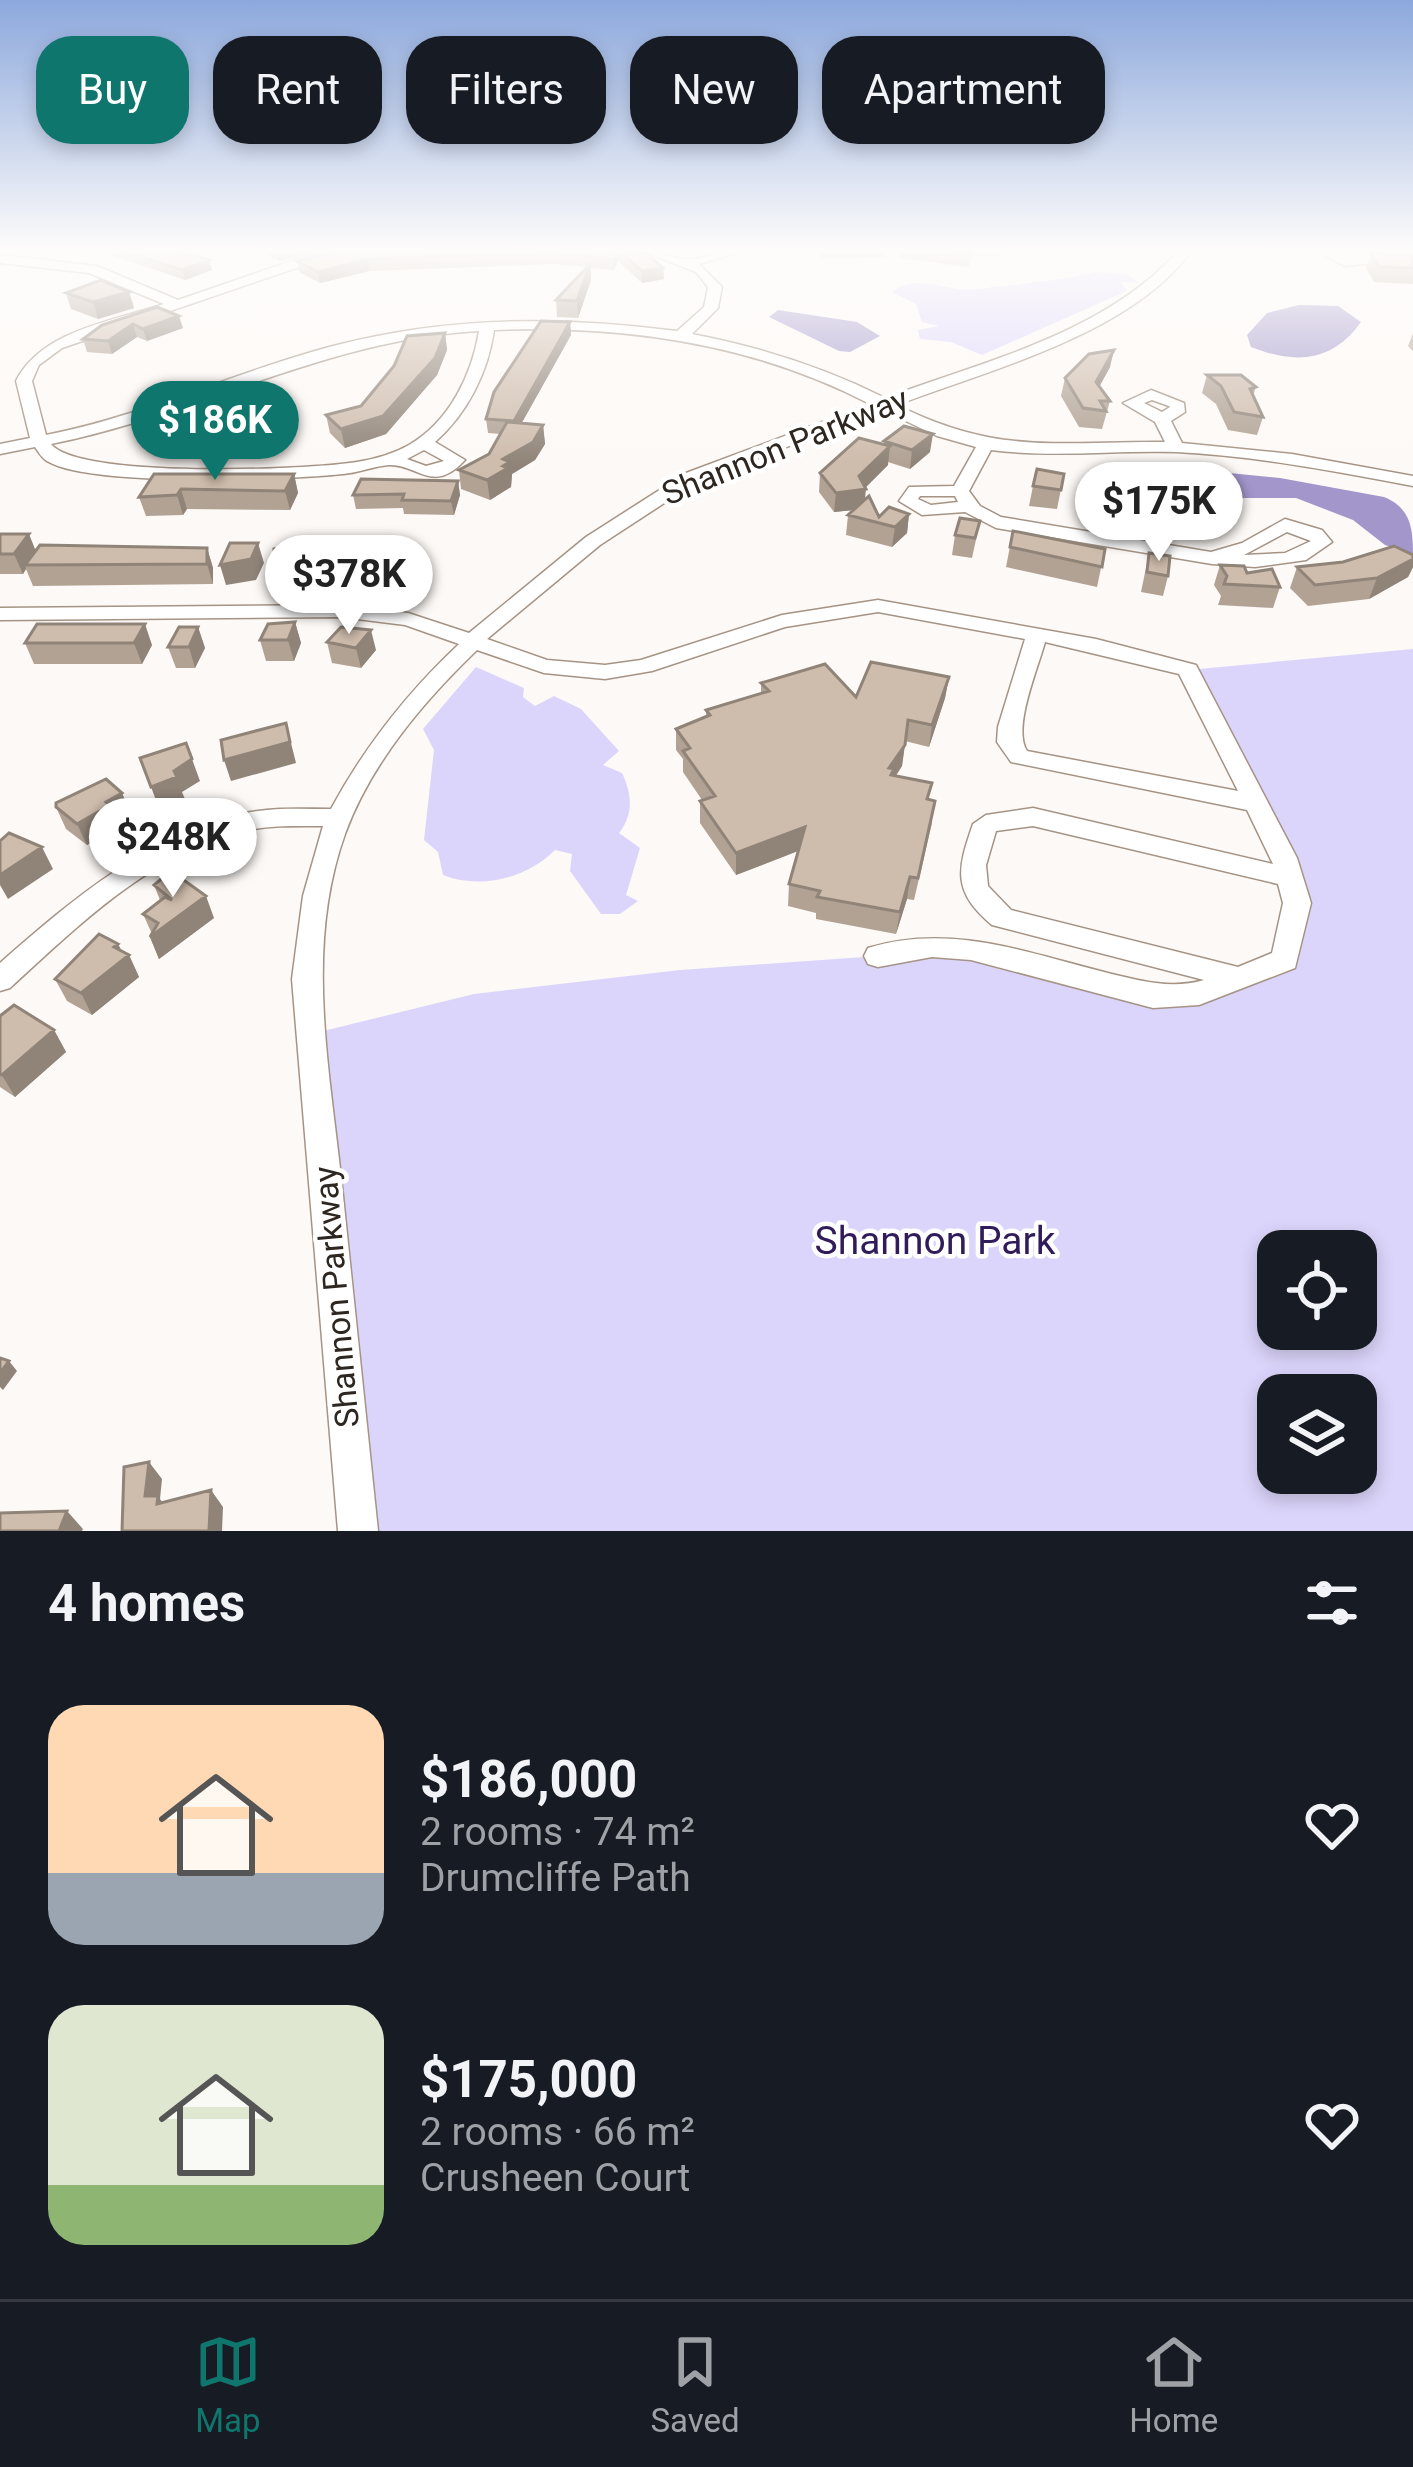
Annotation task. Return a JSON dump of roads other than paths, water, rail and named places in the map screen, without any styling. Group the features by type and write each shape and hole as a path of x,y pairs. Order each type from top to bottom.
{"street":[{"path":"118,321 74,336 33,363 25,392 41,442 62,463 105,471 324,471 394,458 424,443 476,375 487,326"},
{"path":"679,338 697,321"},
{"name":"Shannon Parkway","path":"358,1531 306,979 316,888 339,817 397,718 473,640 648,502 677,485 1093,321"},
{"path":"0,449 108,424 317,352 397,335 487,326 679,338 807,368 934,429 986,444 1046,451 1176,447 1296,459 1413,481"},
{"path":"1162,419 1176,447"},
{"path":"394,458 426,472 442,470 456,460 424,443"},
{"path":"986,444 965,498 996,522 1212,558 1279,559 1315,550 1322,542 1315,534 1285,526 1249,547 1212,558"},
{"path":"0,614 341,611 408,619 544,666 605,672 644,666 835,608 915,610 1161,659 1188,670 1256,802 1297,903 1285,960 1199,994 1153,996 971,949 932,946 878,956"},
{"path":"1037,634 1010,727 1009,742 1019,757 1256,802"},
{"path":"0,980 108,884 160,852 248,822 339,817"},
{"path":"1239,978 1002,918 978,900 971,872 986,824 1033,817 1289,877"}],"park label":[{"name":"Shannon Park","path":"935,1241"}]}
